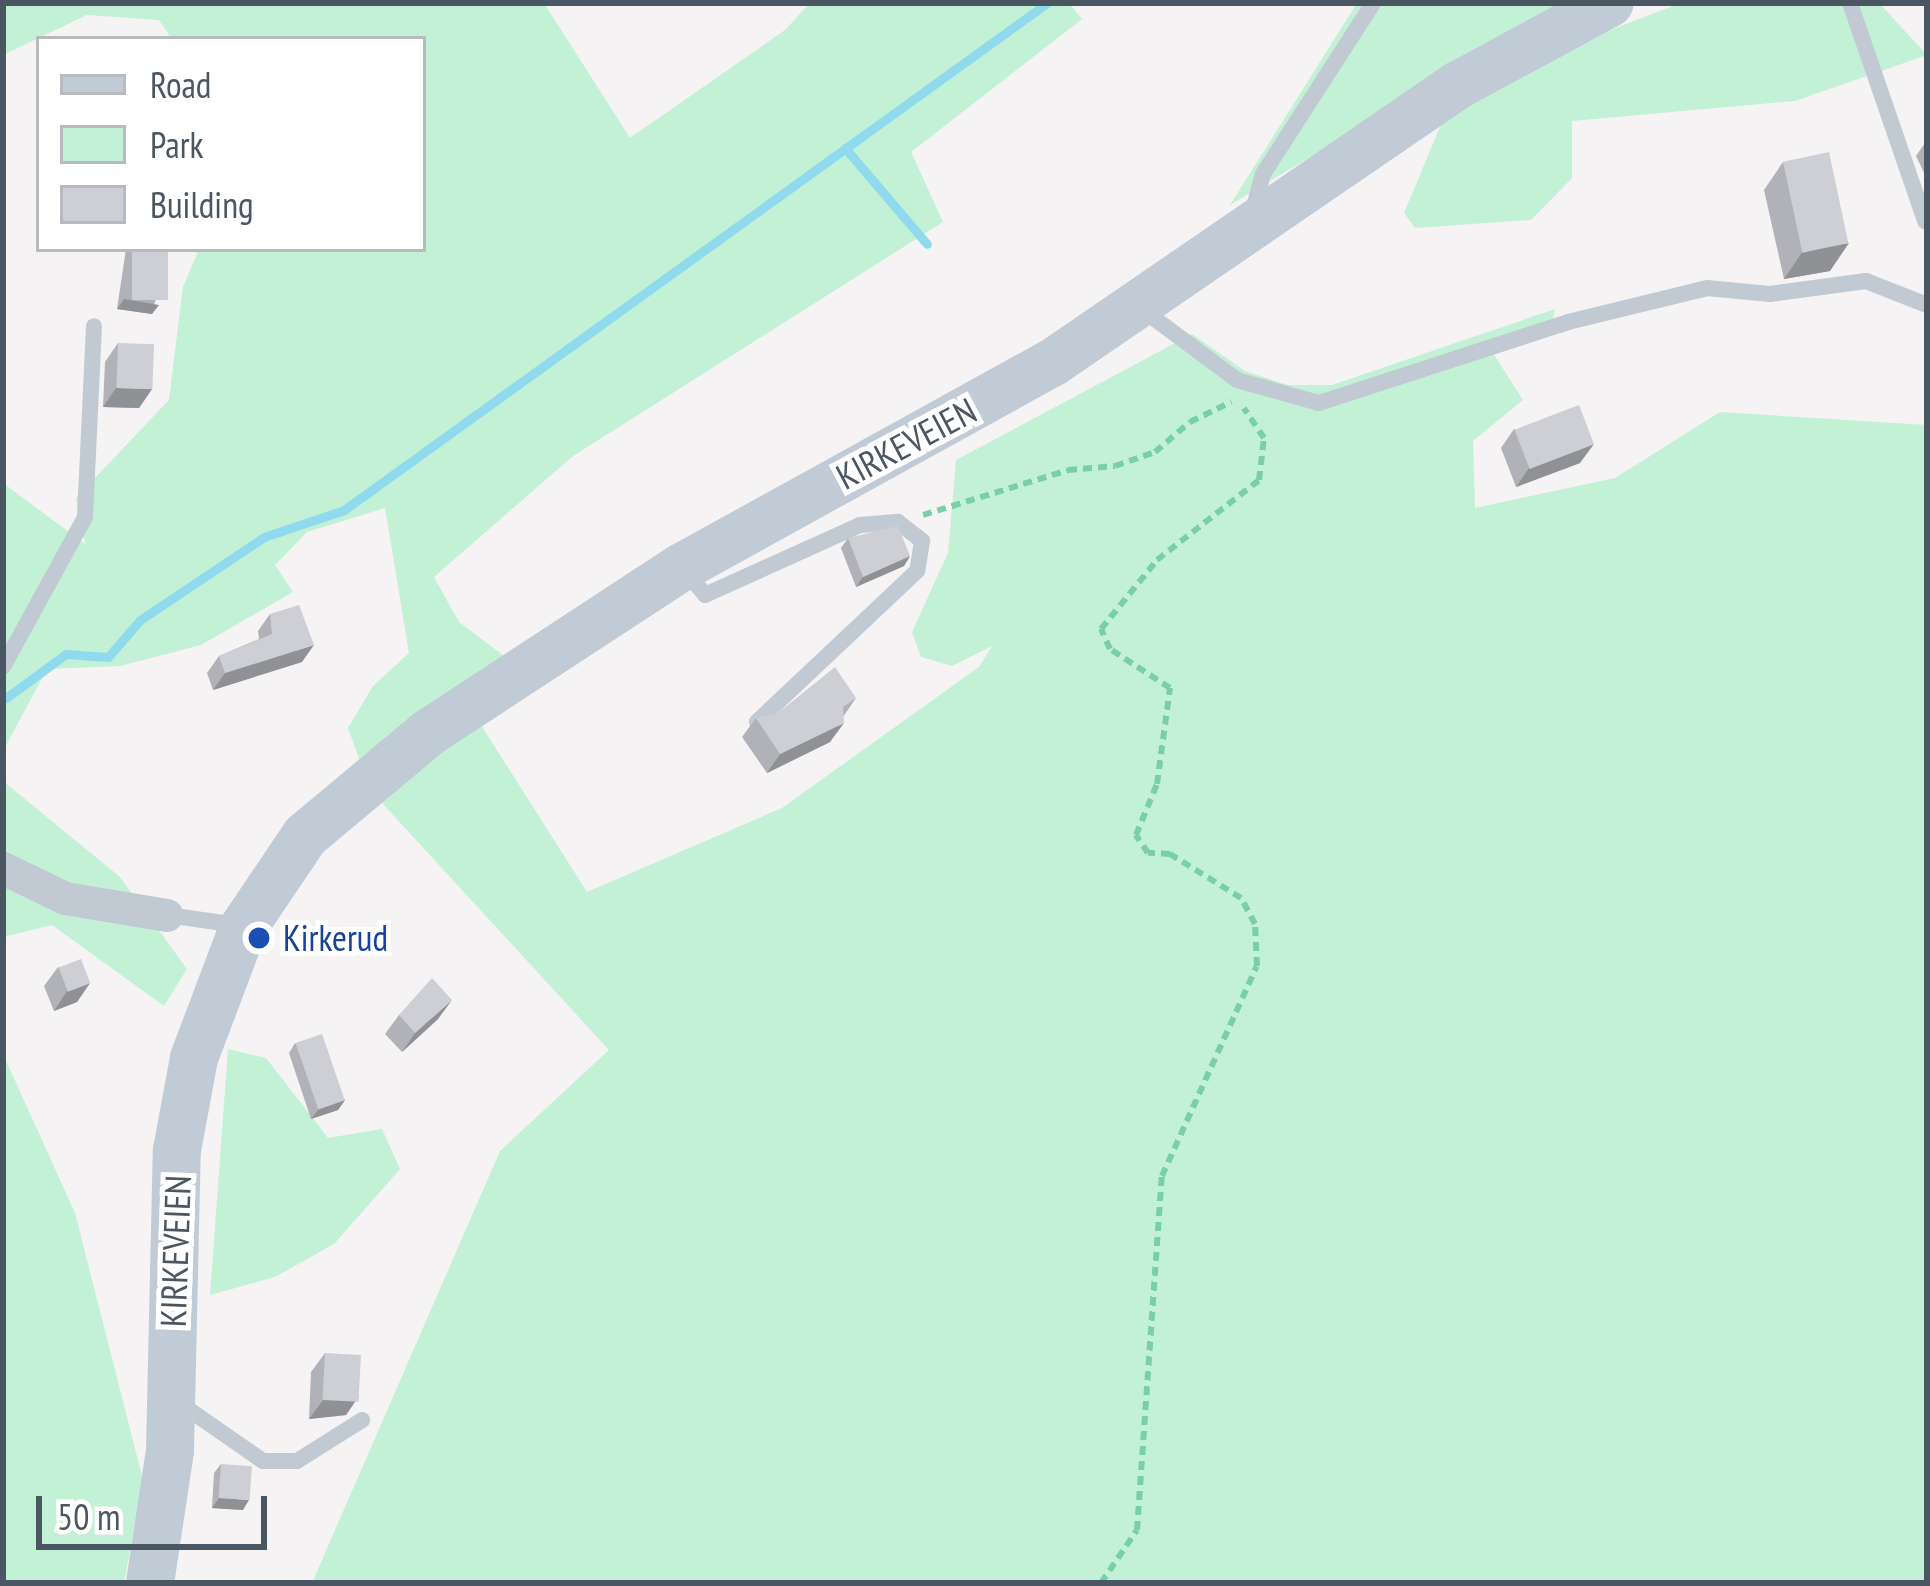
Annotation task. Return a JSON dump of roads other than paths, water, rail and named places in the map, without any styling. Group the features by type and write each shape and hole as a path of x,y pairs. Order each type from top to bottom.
{"main road":[{"name":"KIRKEVEIEN","path":"150,1583 172,1400 177,1150 194,1058 243,928 305,836 352,790 682,566 1052,363 1460,84 1610,3"}],"street":[{"path":"3,868 64,898 167,915"}],"lane":[{"path":"1248,231 1262,174 1372,3"},
{"path":"1850,3 1925,221"},
{"path":"1139,306 1238,380 1318,403 1349,399 1568,322 1707,288 1770,294 1866,281 1927,305"},
{"path":"3,667 85,517 94,326"},
{"path":"682,566 705,595 860,525 898,522 922,542 917,571 757,722"},
{"path":"167,915 243,928"},
{"path":"172,1400 201,1411 229,1443 263,1461 297,1461 362,1420"}],"waterway":[{"path":"6,698 66,654 108,657 140,620 264,537 344,510 1047,3"},
{"path":"845,148 927,244"}],"place":[{"name":"Kirkerud","path":"259,938"}]}
